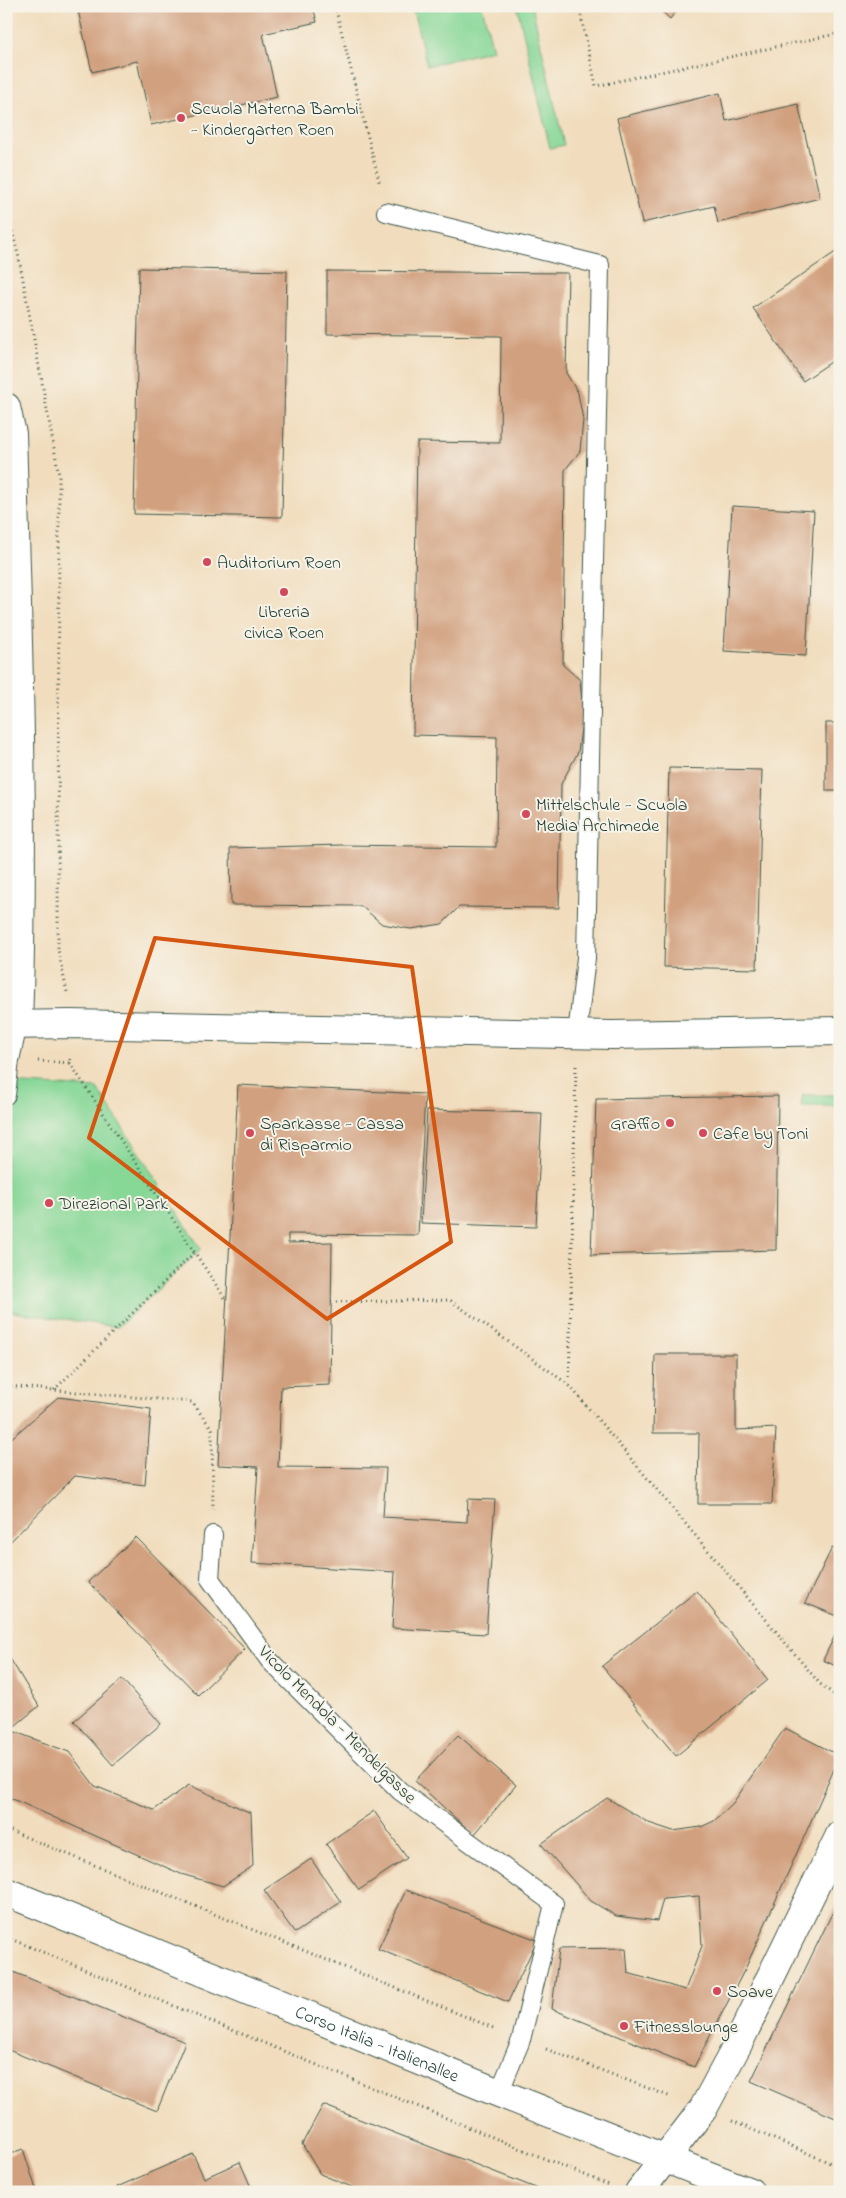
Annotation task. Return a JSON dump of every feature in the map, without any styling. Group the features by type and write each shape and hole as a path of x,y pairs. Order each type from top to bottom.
{"street":[{"path":"6,407 12,434 19,690 20,977 12,1025 80,1024 577,1034 840,1031"},
{"path":"627,2190 664,2159 702,2109 738,2044 840,1835"},
{"name":"Corso Italia - Italienallee","path":"6,1892 499,2093 750,2192"}],"lane":[{"path":"386,212 600,265 586,958 577,1034"},
{"path":"6,1095 12,1025"},
{"name":"Vicolo Mendola - Mendelgasse","path":"213,1534 210,1579 270,1661 400,1791 554,1904 521,2040 499,2093"}],"path":[{"path":"335,6 386,212"},
{"path":"579,6 596,86 840,33"},
{"path":"569,1385 577,1034"},
{"path":"70,1063 196,1251 226,1300"},
{"path":"54,1390 196,1251"},
{"path":"332,1302 450,1300 569,1385 820,1684 840,1699"},
{"path":"6,1386 192,1402 212,1429 213,1534"},
{"path":"6,1829 521,2040 702,2109 840,2167"},
{"path":"6,1937 627,2190"}],"highlighted area":[{"path":"155,938 412,967 451,1242 327,1319 89,1138"}],"green space":[{"path":"412,6 482,6 493,50 427,66"},
{"path":"517,6 532,6 564,145 550,148"},
{"path":"7,1083 97,1088 201,1249 118,1327 6,1311"},
{"path":"803,1095 840,1095 840,1106 801,1106"}],"building":[{"path":"77,6 313,6 317,22 263,34 277,97 151,125 137,61 92,72"},
{"path":"656,6 680,6 670,19"},
{"path":"720,93 726,121 798,104 820,198 718,223 714,206 642,223 617,118"},
{"path":"840,249 840,356 803,381 753,308"},
{"path":"139,268 287,271 282,517 134,514"},
{"path":"327,271 568,273 566,373 578,393 583,420 580,451 565,470 563,665 580,680 583,713 578,752 561,784 559,908 459,907 442,924 411,929 382,924 361,906 231,905 230,848 341,845 496,847 497,737 413,735 417,442 500,443 501,336 327,334"},
{"path":"732,506 814,511 806,656 724,651"},
{"path":"826,723 840,723 840,791 826,791"},
{"path":"669,768 762,770 757,969 664,967"},
{"path":"238,1085 425,1094 418,1235 288,1234 288,1243 332,1242 330,1385 281,1387 278,1467 386,1468 383,1517 467,1522 468,1499 495,1500 486,1634 392,1628 395,1572 252,1563 258,1467 218,1465"},
{"path":"778,1096 776,1250 591,1255 596,1099"},
{"path":"427,1110 542,1113 536,1227 421,1223"},
{"path":"655,1354 736,1354 736,1430 776,1428 772,1504 698,1504 699,1433 653,1433"},
{"path":"58,1397 151,1409 145,1485 75,1476 6,1546 6,1443"},
{"path":"136,1537 245,1649 198,1695 88,1582"},
{"path":"832,1548 840,1552 840,1617 805,1603"},
{"path":"697,1591 768,1680 676,1756 602,1666"},
{"path":"840,1625 840,1668 823,1660"},
{"path":"6,1652 39,1706 10,1730 69,1752 95,1786 154,1810 189,1785 251,1813 253,1866 223,1886 181,1874 6,1796"},
{"path":"122,1679 161,1724 113,1765 74,1721"},
{"path":"785,1728 840,1756 746,1967 694,2067 552,2009 559,1949 626,1948 628,1973 685,1990 702,1946 699,1896 663,1899 657,1921 616,1916 591,1901 541,1844 607,1798 649,1823 673,1831 701,1827 714,1821 733,1803"},
{"path":"458,1735 516,1785 474,1835 415,1781"},
{"path":"374,1811 407,1858 359,1890 326,1844"},
{"path":"311,1859 341,1902 295,1933 264,1890"},
{"path":"406,1890 537,1940 508,2002 378,1949"},
{"path":"840,1897 840,2120 751,2081"},
{"path":"6,1969 185,2042 157,2111 6,2049"},
{"path":"323,2105 546,2192 364,2192 320,2174 302,2144"},
{"path":"23,2149 37,2192 6,2192 6,2155"},
{"path":"193,2154 204,2178 240,2162 253,2192 119,2192 117,2187"}],"place":[{"name":"Scuola Materna Bambi - Kindergarten Roen","path":"181,118"},
{"name":"Auditorium Roen","path":"207,562"},
{"name":"Libreria civica Roen","path":"284,592"},
{"name":"Mittelschule - Scuola Media Archimede","path":"526,814"},
{"name":"Graffio","path":"670,1123"},
{"name":"Sparkasse - Cassa di Risparmio","path":"250,1133"},
{"name":"Cafe by Toni","path":"703,1133"},
{"name":"Direzional Park","path":"49,1203"},
{"name":"Soave","path":"717,1991"},
{"name":"Fitnesslounge","path":"624,2026"}]}
